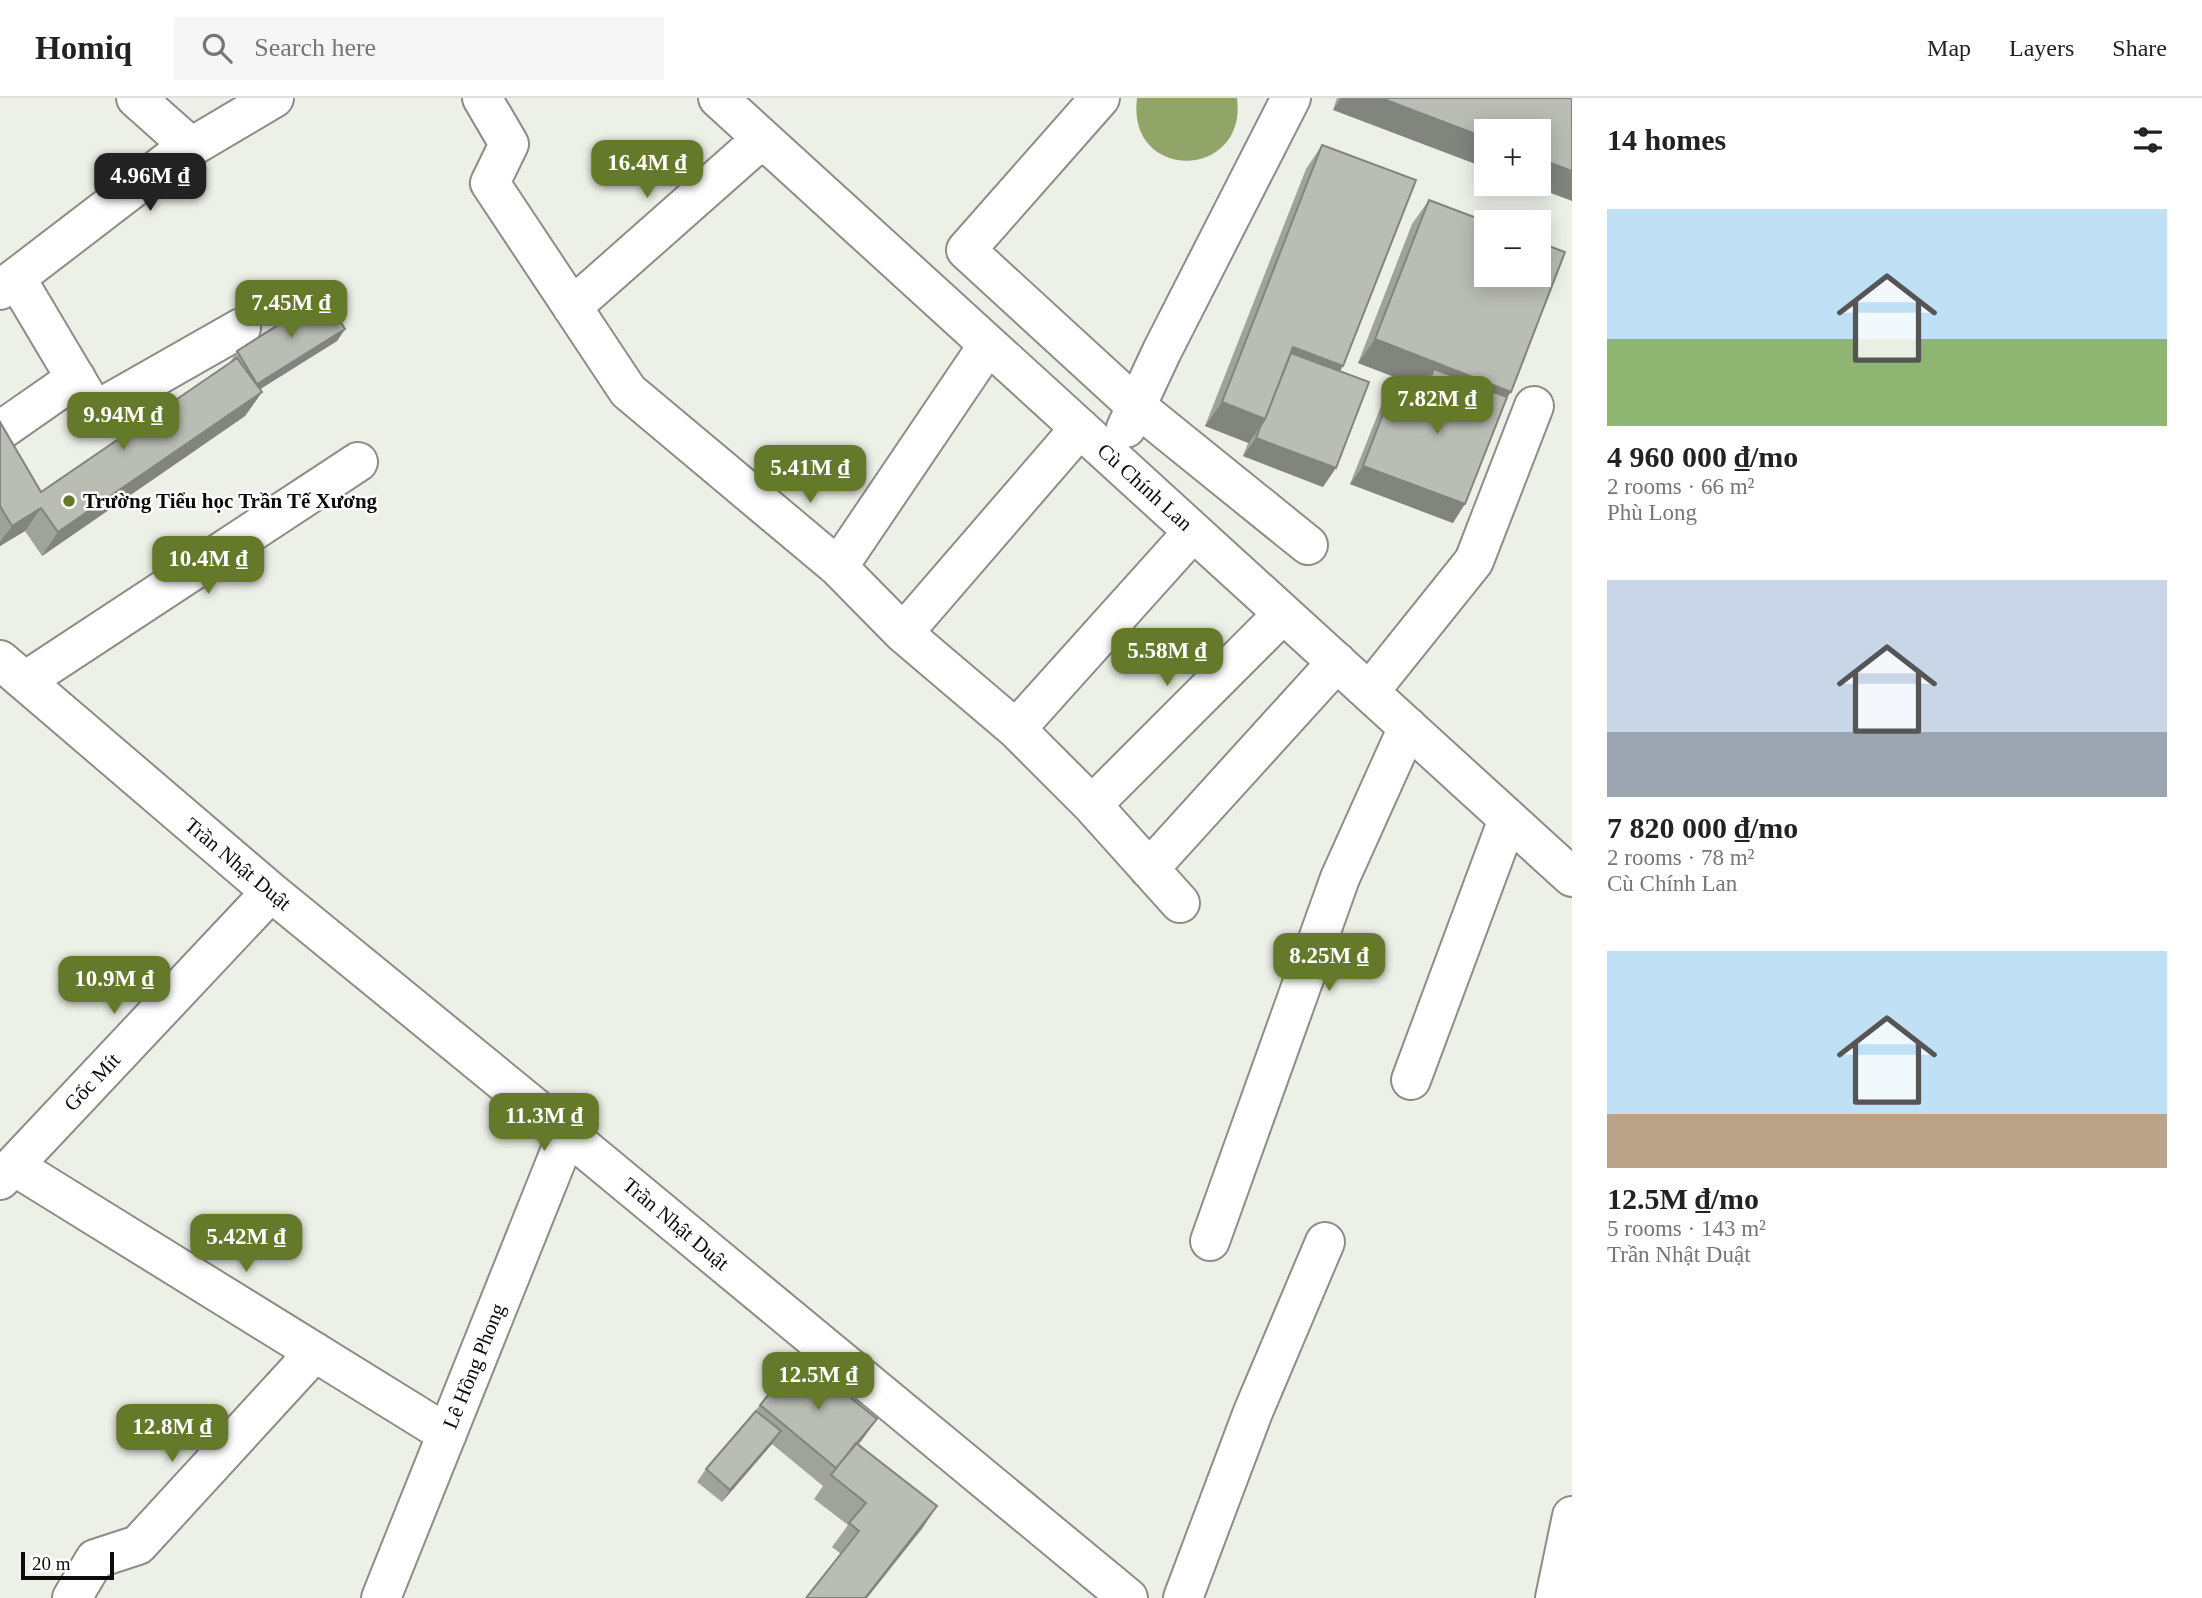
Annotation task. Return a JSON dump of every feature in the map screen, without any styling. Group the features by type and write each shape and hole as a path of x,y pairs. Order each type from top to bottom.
{"street":[{"path":"136,98 191,147"},
{"path":"241,328 95,411 76,378 8,284 171,159 274,98"},
{"path":"482,98 509,144 490,183 628,391 838,567 903,633 1016,729 1092,805 1180,903"},
{"name":"Cù Chính Lan","path":"718,98 1572,877"},
{"path":"1100,98 966,250 1136,406 1308,545"},
{"path":"1112,458 1161,351 1292,98"},
{"path":"572,307 762,139"},
{"path":"838,567 988,345"},
{"path":"0,431 76,378"},
{"path":"1369,692 1474,561 1534,406"},
{"path":"903,633 1080,428"},
{"path":"9,673 358,461"},
{"path":"1016,729 1193,532"},
{"path":"1092,805 1283,614"},
{"path":"1149,869 1337,663"},
{"name":"Trần Nhật Duật","path":"9,673 567,1134 1091,1585 1128,1598"},
{"path":"1210,1241 1340,878 1408,727"},
{"path":"1411,1080 1508,819"},
{"name":"Gốc Mít","path":"7,1173 271,892"},
{"name":"Lê Hồng Phong","path":"382,1598 567,1134"},
{"path":"7,1173 315,1352 447,1434"},
{"path":"1183,1598 1253,1412 1325,1242"},
{"path":"72,1598 95,1559 138,1545 315,1352"},
{"path":"1555,1598 1572,1516"}],"shaded area":[{"path":"1137,98 1237,98 1235,125 1224,145 1207,156 1187,161 1167,157 1150,145 1139,126"}],"building":[{"path":"1381,98 1572,98 1572,171 1551,163 1551,119 1474,119 1474,133"},
{"path":"1322,145 1416,180 1343,366 1293,347 1265,419 1222,402"},
{"path":"1429,200 1474,217 1474,287 1551,287 1551,247 1565,252 1511,392 1375,339"},
{"path":"324,296 345,329 257,384 237,351"},
{"path":"1291,353 1369,382 1336,468 1256,438"},
{"path":"237,358 262,392 58,532 41,508 12,526 0,506 0,422 41,492"},
{"path":"1434,369 1507,397 1465,504 1363,466 1393,388 1422,399"},
{"path":"800,1357 877,1419 836,1468 760,1405"},
{"path":"756,1411 781,1431 730,1490 706,1469"},
{"path":"856,1443 937,1506 865,1598 806,1598 859,1531 849,1523 866,1503 831,1475"}],"place":[{"name":"Trường Tiểu học Trần Tế Xương","path":"69,501"}]}
